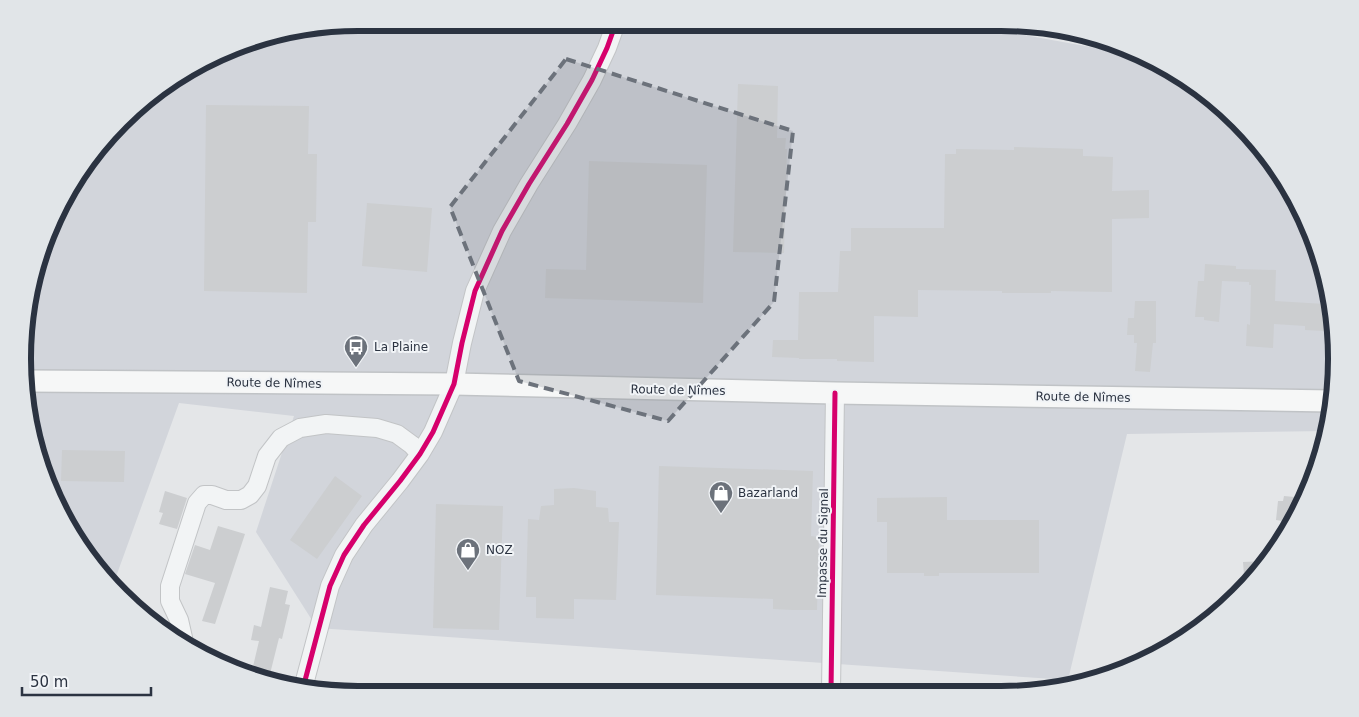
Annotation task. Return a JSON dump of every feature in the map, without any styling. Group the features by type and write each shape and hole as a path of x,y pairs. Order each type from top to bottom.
{"main road":[{"name":"Route de Nîmes","path":"32,380 454,384 835,393 1325,401"}],"street":[{"path":"305,681 330,586 344,555 364,525 420,454 433,432 454,384 475,291 502,231 592,80 613,31"},
{"name":"Impasse du Signal","path":"831,686 835,393"},
{"path":"182,634 179,620 170,601 170,586 197,503 204,494 226,500 241,500 250,495 257,486 267,456 281,438 300,428 326,424 377,428 397,434 412,445 420,454"}],"highlighted area":[{"path":"566,59 793,131 774,302 668,421 519,381 450,207"}],"shaded area":[{"path":"1001,31 1111,51 1164,75 1200,99 1232,127 1260,159 1284,195 1303,233 1317,274 1327,337 1327,380 1319,431 1127,434 1068,678 1061,680 317,628 256,532 294,416 179,403 116,578 86,540 56,484 42,443 34,401 31,358 34,316 42,274 56,233 86,177 112,143 143,112 177,86 214,65 253,49 274,42 337,32"}],"building":[{"path":"738,84 778,86 777,138 786,138 785,149 787,149 784,253 733,252"},
{"path":"206,105 309,106 308,154 317,154 316,222 308,222 307,293 204,291"},
{"path":"1014,147 1083,149 1083,156 1113,157 1112,191 1149,190 1149,218 1112,219 1112,292 1051,291 1051,293 1002,293 1002,291 918,290 918,317 874,316 874,362 772,357 773,340 798,340 799,292 838,292 840,251 851,251 851,228 944,228 945,154 956,154 956,149 1014,150"},
{"path":"589,161 707,165 703,303 545,298 546,269 586,270"},
{"path":"367,203 432,208 427,272 362,266"},
{"path":"1205,264 1236,266 1236,269 1276,270 1275,301 1323,304 1324,331 1305,330 1305,326 1274,324 1273,348 1246,346 1247,324 1250,325 1251,285 1249,285 1249,282 1222,281 1219,322 1204,320 1204,317 1195,317 1198,281 1204,281"},
{"path":"1135,301 1156,301 1156,343 1153,343 1150,372 1135,371 1137,343 1134,343 1134,335 1127,335 1128,318 1134,318"},
{"path":"62,450 125,451 124,482 61,481"},
{"path":"659,466 813,471 811,536 819,537 817,610 773,609 773,599 656,595"},
{"path":"335,476 362,496 317,559 290,540"},
{"path":"574,488 596,491 596,507 608,508 609,522 619,522 616,600 574,599 574,619 536,618 536,597 526,597 528,519 539,520 541,506 554,505 554,489"},
{"path":"165,491 187,498 177,529 159,524 163,513 159,512"},
{"path":"1284,496 1297,497 1281,526 1282,521 1276,520 1278,501 1283,501"},
{"path":"947,497 947,520 1039,520 1039,573 939,573 939,576 924,576 924,573 887,573 887,522 877,522 877,498"},
{"name":"NOZ","path":"436,504 503,506 499,630 433,628"},
{"path":"218,526 245,534 215,624 202,621 215,583 185,574 195,545 210,550"},
{"path":"1257,561 1244,577 1243,562"},
{"path":"270,587 288,591 285,604 290,605 282,639 279,638 270,674 253,668 259,641 251,640 254,625 261,627"}],"cycle path":[{"path":"305,681 330,586 344,555 364,525 420,454 433,432 454,384 475,291 502,231 592,80 613,31"},
{"path":"831,686 835,393"}],"place":[{"name":"La Plaine","path":"356,368"},
{"name":"Bazarland","path":"721,514"},
{"name":"NOZ","path":"468,571"}]}
